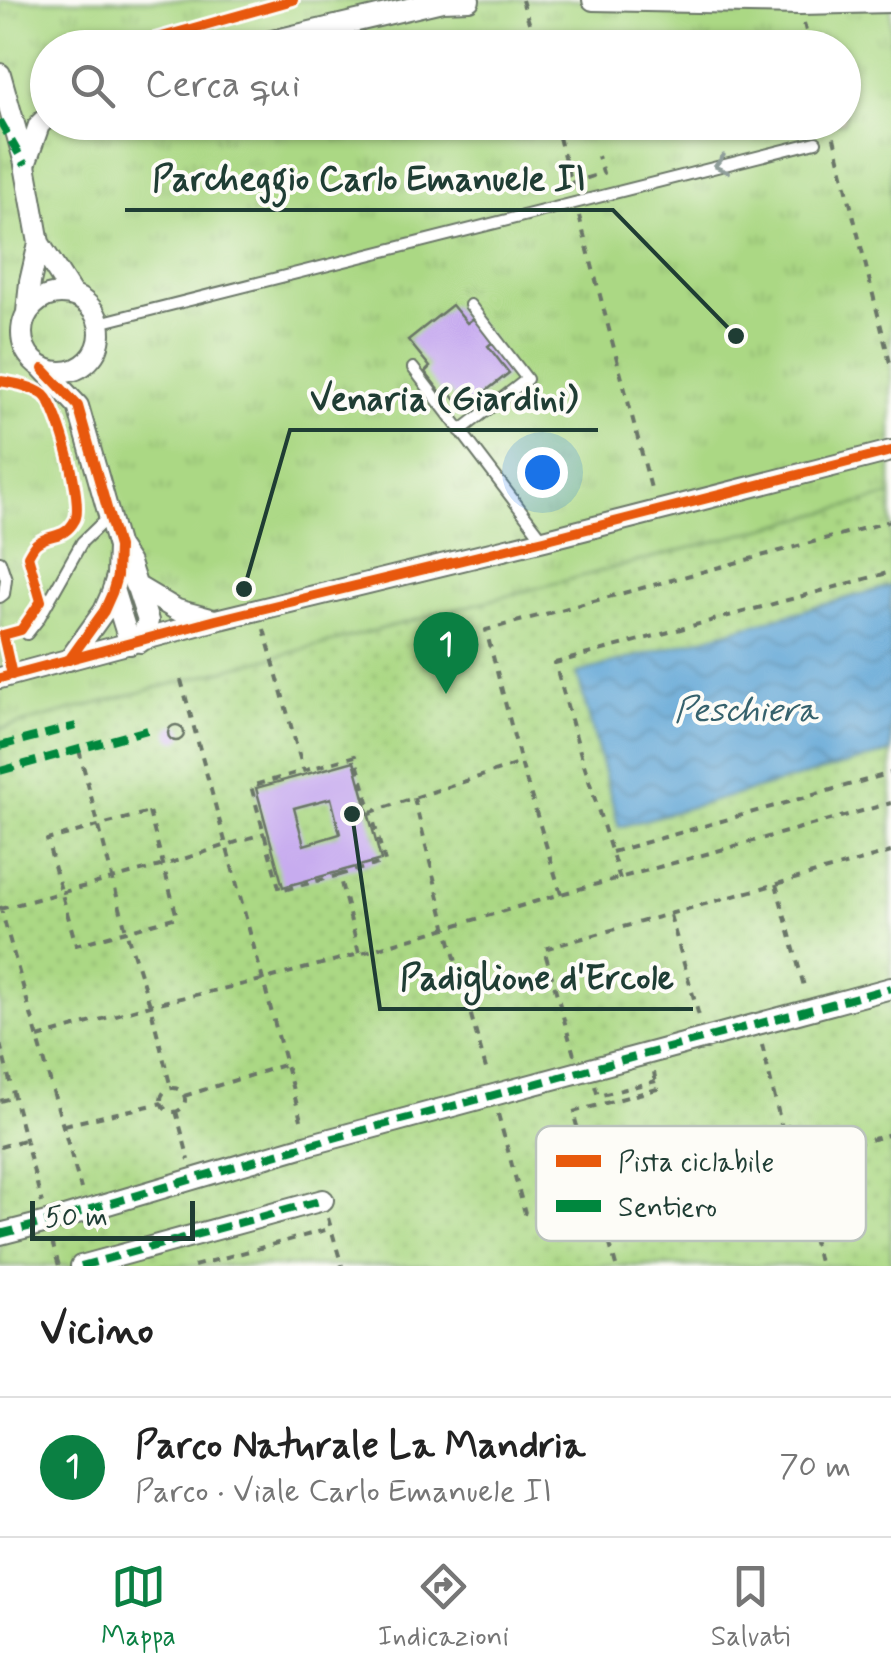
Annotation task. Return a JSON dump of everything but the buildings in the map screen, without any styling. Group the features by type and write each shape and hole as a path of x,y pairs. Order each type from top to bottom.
{"street":[{"path":"319,30 442,1 468,0"},
{"path":"593,0 891,2"},
{"path":"0,74 26,165 39,243 22,338 33,361 78,406"},
{"path":"26,165 34,140"},
{"path":"39,243 73,296"},
{"path":"27,312 48,296 60,294 85,302 99,323 97,348 81,368 68,372 43,368"},
{"path":"90,359 78,406 118,547 128,563 148,621 135,642"},
{"path":"0,678 891,450"},
{"path":"68,660 104,611 117,576 118,547"},
{"path":"135,584 177,610 216,620"},
{"path":"113,589 135,642"},
{"path":"0,1234 308,1145 891,988"},
{"path":"81,1266 322,1200"}],"lane":[{"path":"99,323 816,142"},
{"path":"460,431 527,380 470,306"},
{"path":"412,368 544,540"},
{"path":"27,634 82,542 109,516"},
{"path":"0,561 6,578 0,598"}],"path":[{"path":"522,0 531,30"},
{"path":"560,140 657,511"},
{"path":"834,140 891,366"},
{"path":"570,182 603,173 598,156"},
{"path":"561,894 486,630 891,521"},
{"path":"620,878 555,663 891,572"},
{"path":"260,610 303,770"},
{"path":"181,680 308,1145"},
{"path":"79,750 171,1088"},
{"path":"355,756 385,862 280,892 251,786 303,770 355,756"},
{"path":"371,812 521,764"},
{"path":"612,852 891,773"},
{"path":"414,798 524,1213 536,1216"},
{"path":"38,1038 150,1005 358,954 891,803"},
{"path":"148,812 178,917 76,946 47,840 101,825 148,812"},
{"path":"87,1210 0,908 265,834"},
{"path":"579,1072 544,949 891,852"},
{"path":"338,875 358,954"},
{"path":"776,884 810,1009"},
{"path":"670,915 705,1038"},
{"path":"761,1039 782,1126"},
{"path":"0,1044 59,1266"},
{"path":"184,1096 287,1064"},
{"path":"577,1126 573,1112 658,1089 656,1081 598,1096"},
{"path":"171,1088 184,1096 183,1107 176,1112 162,1103 164,1092 171,1088"},
{"path":"0,1101 14,1097"},
{"path":"64,1125 162,1103"},
{"path":"176,1112 194,1179"},
{"path":"866,1141 891,1134"},
{"path":"0,1147 26,1140"},
{"path":"322,1200 342,1266"},
{"path":"194,1266 332,1228"},
{"path":"610,1241 616,1266"},
{"path":"814,1241 820,1266"}],"green space":[{"path":"0,0 891,0 891,1266 0,1266"},
{"path":"891,495 891,1266 0,1266 0,729"}],"water":[{"name":"Peschiera","path":"891,586 891,752 619,827 577,673"}],"marked path":[{"path":"0,121 25,165"},
{"path":"0,746 76,726"},
{"path":"0,771 151,729"},
{"path":"0,1234 308,1145 891,988"},
{"path":"81,1266 323,1200"}],"cycle path":[{"path":"187,30 293,0"},
{"path":"43,369 78,406 118,547 112,593 69,660"},
{"path":"0,381 34,389 50,403 68,456 77,510 67,530 37,543 28,556 41,601 21,630 3,635 12,675"},
{"path":"0,678 891,451"}],"place":[{"name":"Parcheggio Carlo Emanuele II","path":"736,336"},
{"name":"Venaria (Giardini)","path":"244,589"},
{"name":"Parco Naturale La Mandria","path":"446,694"},
{"name":"Padiglione d'Ercole","path":"352,814"}]}
